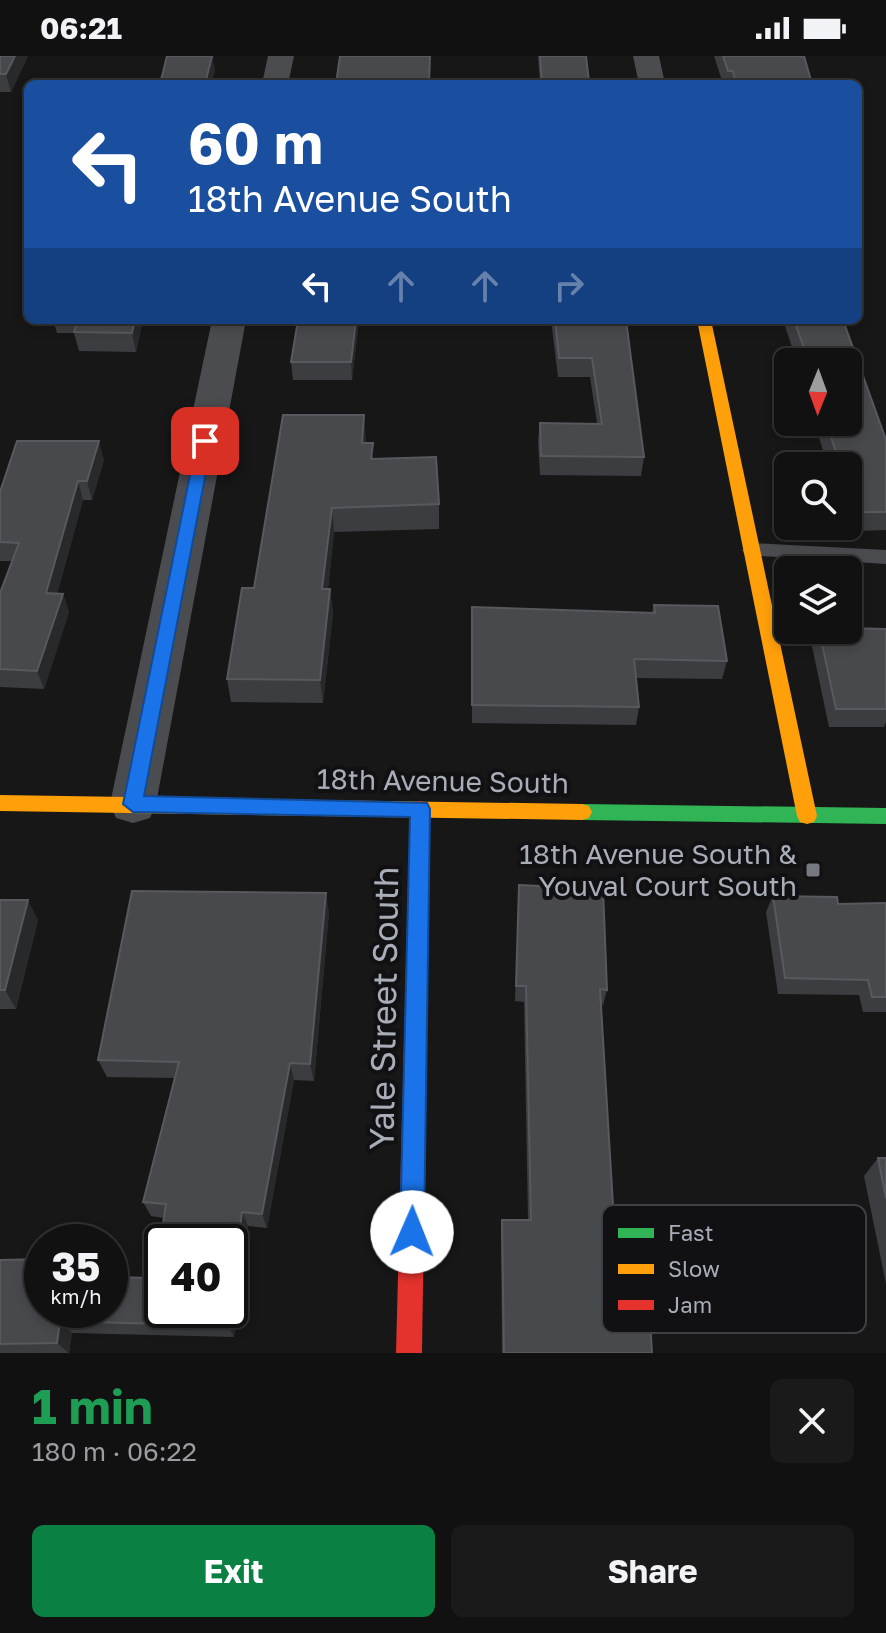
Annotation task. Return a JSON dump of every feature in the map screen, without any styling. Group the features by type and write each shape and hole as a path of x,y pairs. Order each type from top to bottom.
{"street":[{"path":"276,80 281,56"},
{"path":"646,56 651,80"},
{"path":"133,804 228,324"},
{"path":"705,324 807,816"},
{"name":"18th Avenue South","path":"0,803 886,816"},
{"name":"Yale Street South","path":"409,1353 420,809"}],"lane":[{"path":"752,550 886,557"}],"building":[{"path":"0,56 15,56 6,74 0,74"},
{"path":"167,56 212,56 206,80 161,80"},
{"path":"340,56 430,56 429,80 337,80"},
{"path":"540,56 586,56 589,80 542,80"},
{"path":"723,56 804,56 811,80 735,80 733,71 728,71"},
{"path":"77,324 134,324 132,333 74,332"},
{"path":"297,324 356,324 351,362 291,362"},
{"path":"555,324 627,324 644,457 541,456 540,423 602,424 592,358 559,358"},
{"path":"795,324 844,324 853,348 804,348"},
{"path":"862,373 886,440 886,512 862,512 862,452 836,452 831,436 862,436"},
{"path":"283,415 364,415 362,443 373,443 371,459 436,457 439,504 332,508 322,589 330,589 320,680 227,679 242,588 254,588"},
{"path":"17,441 99,441 87,481 78,481 46,593 63,594 37,671 0,669 0,593 19,543 0,542 0,492"},
{"path":"654,605 718,606 727,661 634,659 639,707 472,705 472,607 655,613"},
{"path":"862,628 886,629 886,709 836,709 822,644 862,644"},
{"path":"519,885 603,889 607,990 600,989 613,1205 602,1205 602,1333 651,1333 652,1353 504,1353 502,1220 531,1220 526,986 516,986"},
{"path":"132,891 326,893 310,1064 290,1063 262,1214 242,1212 240,1224 163,1224 166,1204 143,1202 179,1062 98,1060"},
{"path":"773,896 837,897 838,904 886,903 886,997 872,997 868,980 785,978"},
{"path":"0,900 28,900 5,990 0,990"},
{"path":"878,1158 886,1158 886,1198"},
{"path":"24,1259 24,1328 59,1328 57,1343 0,1344 0,1260"},
{"path":"128,1277 144,1278 144,1324 128,1323"}],"traffic: fast":[{"path":"582,812 886,816"}],"traffic: slow":[{"path":"705,324 807,816"},
{"path":"0,803 582,812"}],"traffic: jam":[{"path":"409,1353 420,809"}],"place":[{"name":"18th Avenue South & Youval Court South","path":"813,870"}],"route":[{"path":"205,441 133,804 420,809 412,1232"}]}
